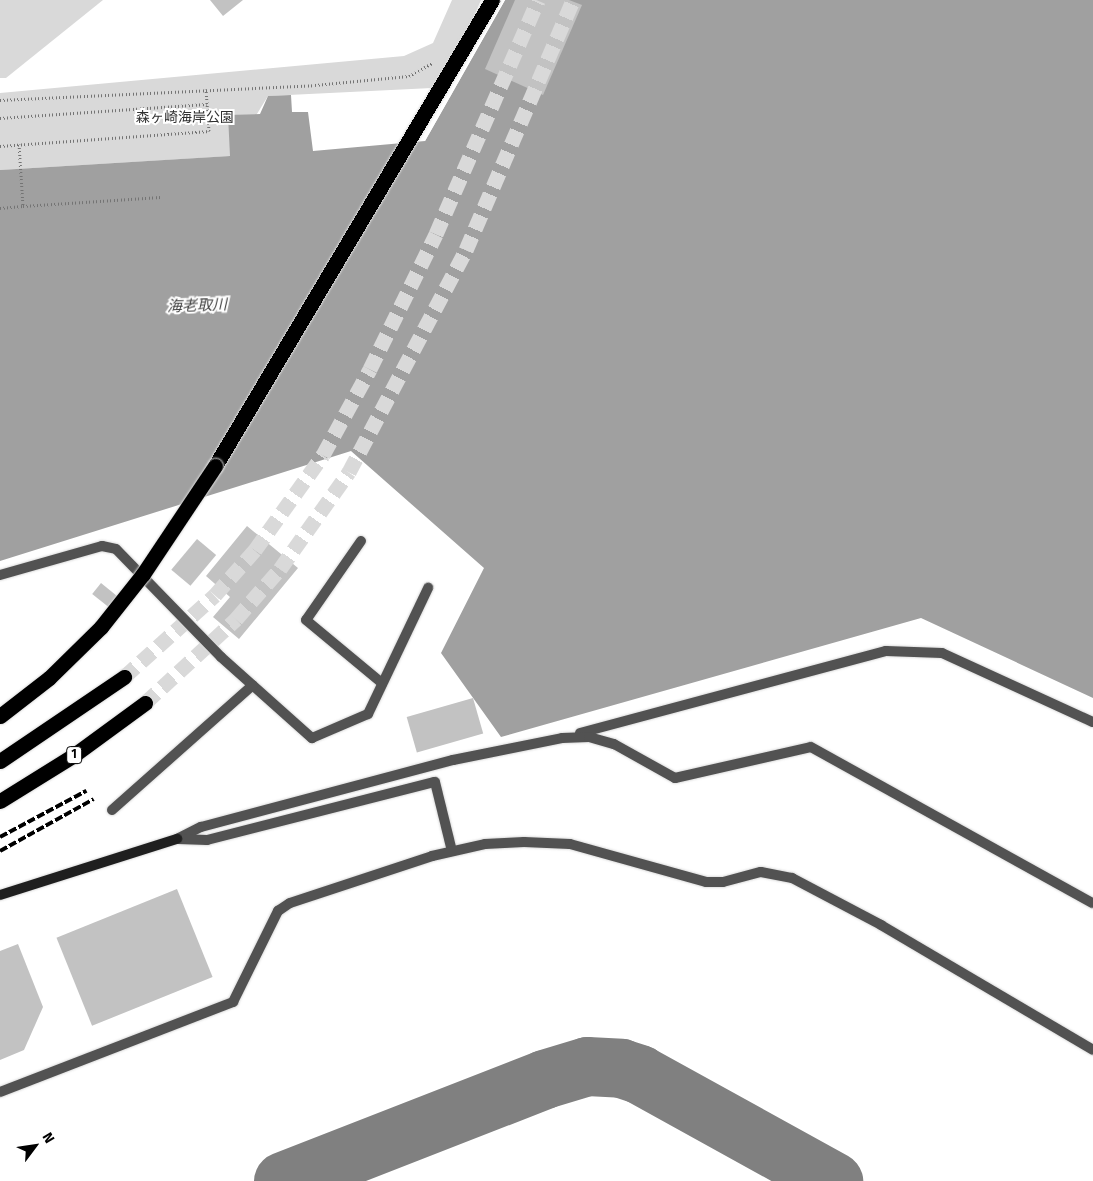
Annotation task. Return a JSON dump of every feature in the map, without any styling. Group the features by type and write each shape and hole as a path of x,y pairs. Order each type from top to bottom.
{"highway":[{"path":"0,716 49,678 101,627 148,566 215,466 492,0"},
{"path":"0,761 124,677"},
{"name":"1","path":"0,801 74,755 145,703"}],"street":[{"path":"0,895 176,839"}],"lane":[{"path":"361,541 306,620 382,683"},
{"path":"0,575 102,546 116,549 253,685 312,738 368,714 428,588"},
{"path":"176,839 201,826 434,764 562,738 886,651 942,652 1093,722"},
{"path":"112,810 253,685"},
{"path":"562,738 589,737 614,744 675,778 811,747 1093,903"},
{"path":"176,839 207,840 435,782 452,851"},
{"path":"0,1092 232,1002 278,911 290,903 452,851 485,844 570,844 706,882 723,882 762,872 780,874 880,926 1093,1050"}],"path":[{"path":"0,100 315,85 409,76 437,59"},
{"path":"0,146 209,132 206,89"},
{"path":"0,118 207,104"},
{"path":"19,144 23,206"},
{"path":"0,208 162,197"}],"green space":[{"path":"0,0 103,0 6,78 0,78"},
{"name":"森ヶ崎海岸公園","path":"452,0 481,0 458,53 432,88 268,96 231,156 0,170 0,93 404,56 433,43"}],"water":[{"name":"海老取川","path":"505,0 1093,0 1093,698 921,618 501,737 441,653 484,568 351,451 0,561 0,170 230,156 228,115 260,114 268,96 291,95 292,112 308,112 313,151 425,141"}],"pier":[{"path":"502,0 505,0 425,141 423,138"}],"building":[{"path":"210,0 243,0 223,16"},
{"path":"515,0 569,0 582,5 543,95 485,69"},
{"path":"247,526 298,568 239,639 213,617 230,597 206,576"},
{"path":"197,539 216,555 190,586 171,570"},
{"path":"101,583 117,596 109,607 92,594"},
{"path":"473,698 483,734 417,753 407,717"},
{"path":"177,889 213,977 92,1026 56,938"},
{"path":"18,944 43,1007 24,1050 0,1060 0,951"}],"taxiway":[{"path":"283,1181 544,1079 587,1066 621,1068 639,1074 833,1181"}],"tunnel":[{"path":"124,677 215,595 255,550 323,455 370,369 436,234 538,0"},
{"path":"145,703 236,619 280,569 349,472 466,250 573,0"}],"railway":[{"path":"0,837 86,791"},
{"path":"0,851 94,799"}]}
